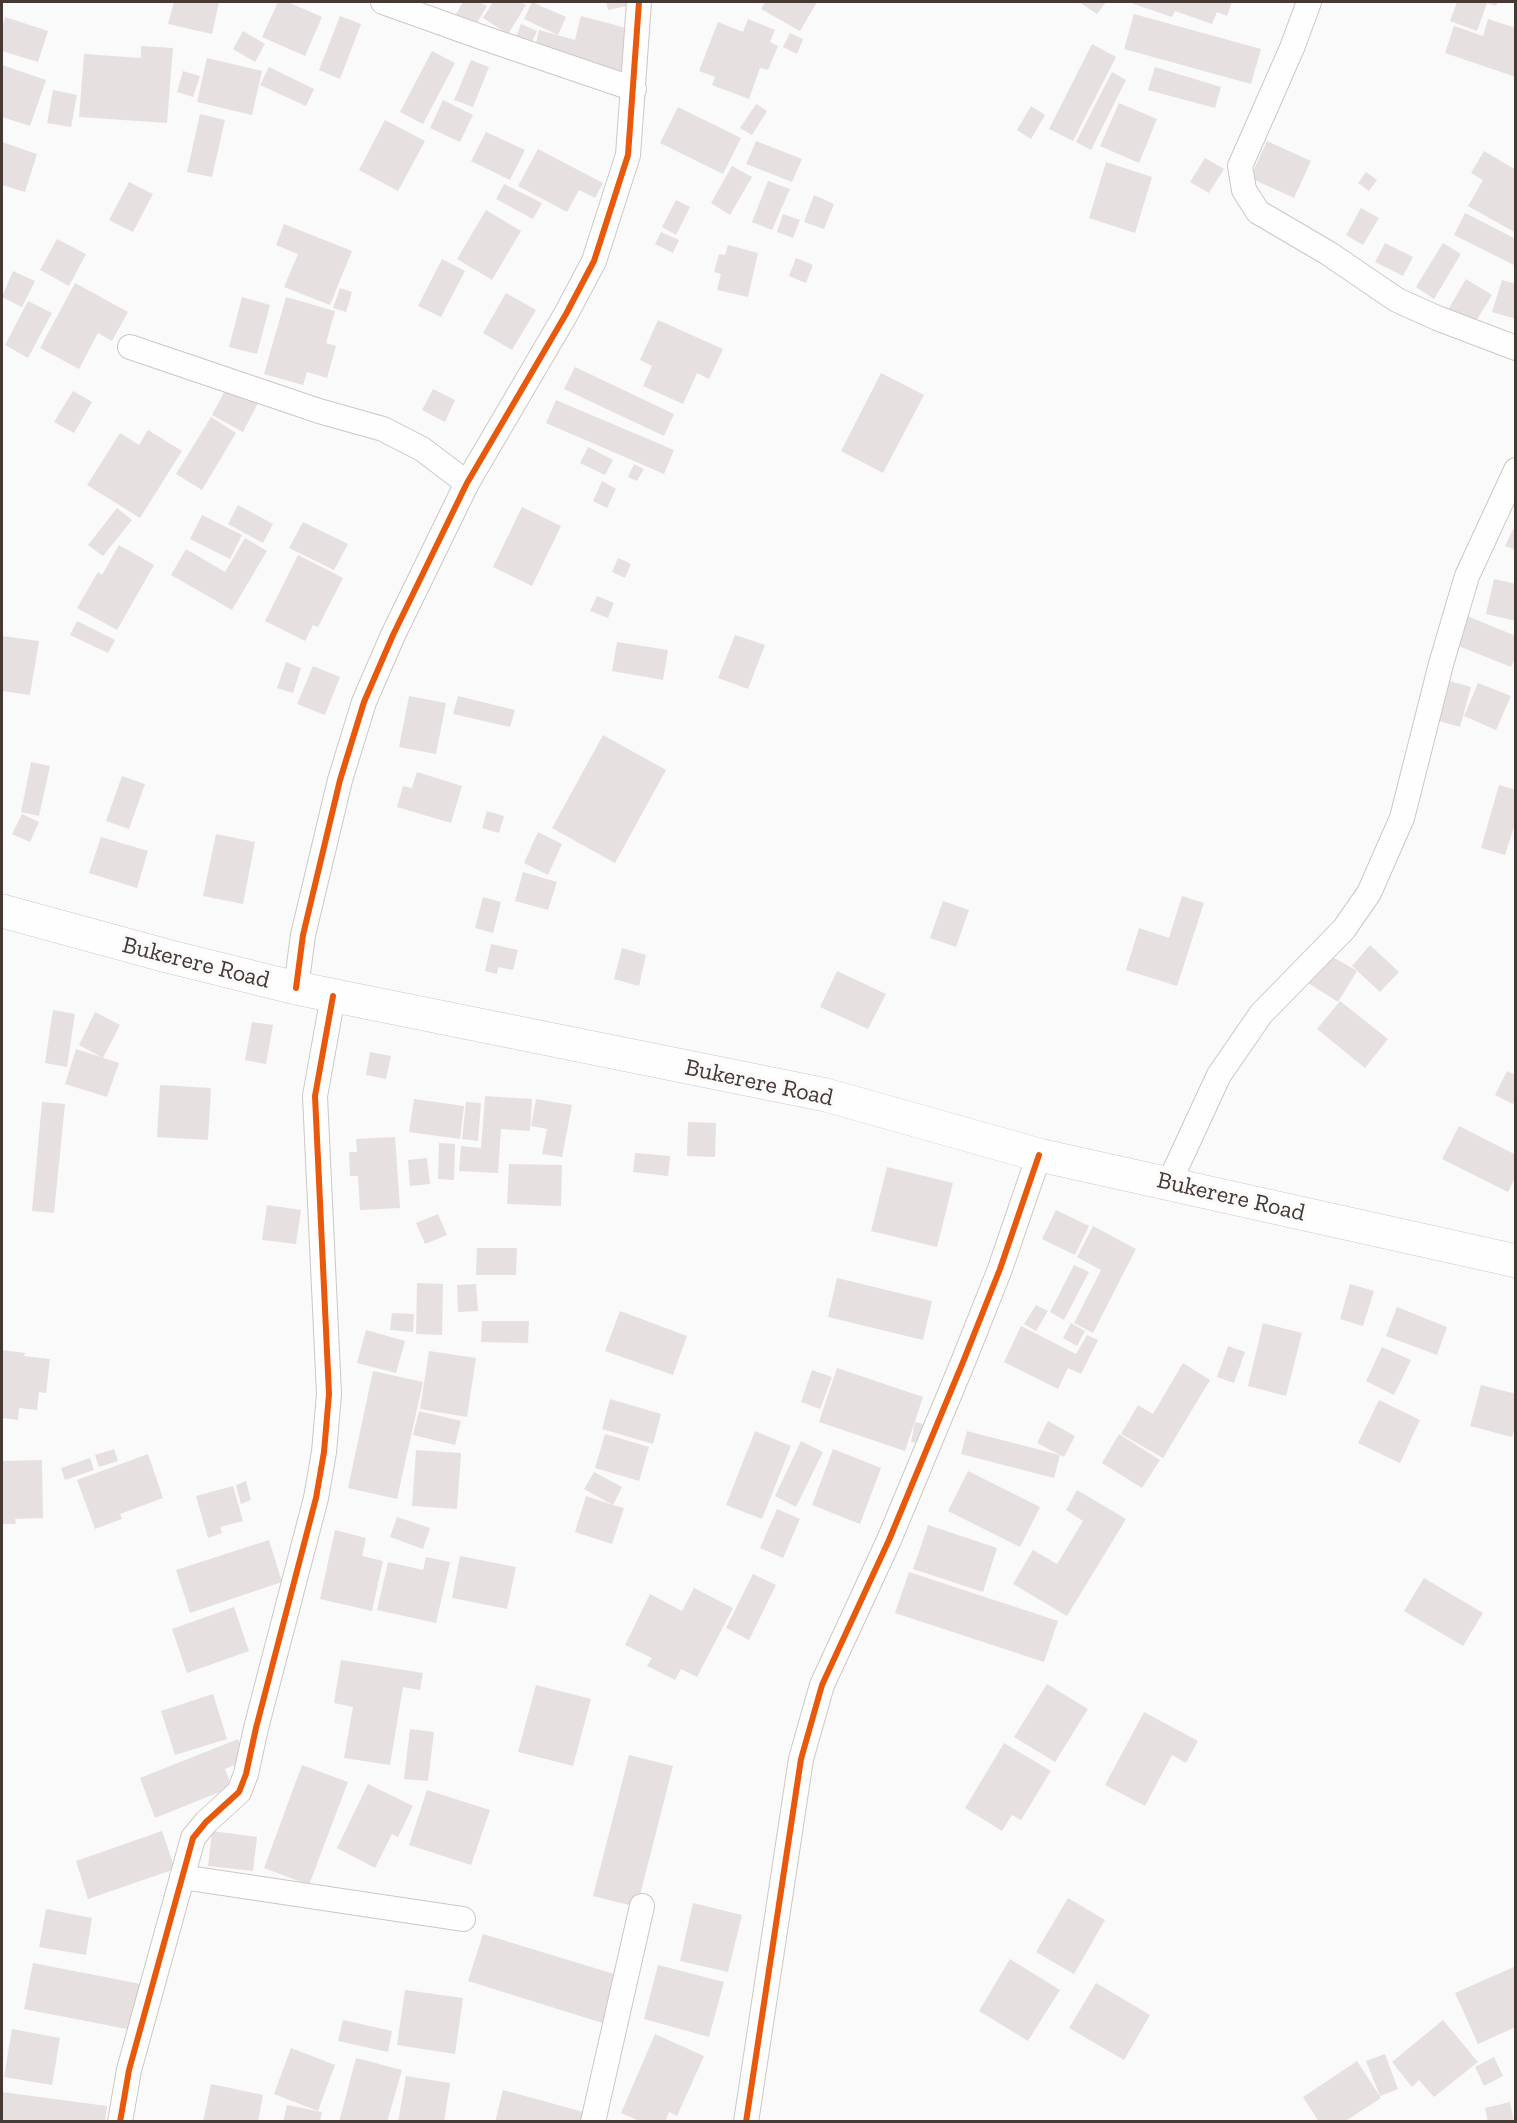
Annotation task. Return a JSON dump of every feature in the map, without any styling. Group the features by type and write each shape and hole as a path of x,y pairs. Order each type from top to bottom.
{"main road":[{"name":"Bukerere Road","path":"2,911 296,988 826,1095 1039,1155 1515,1261"}],"street":[{"path":"383,2 634,89"},
{"path":"296,988 303,935 340,780 364,702 393,635 467,483 594,261 628,156 639,2"},
{"path":"1309,2 1292,48 1240,166 1244,190 1258,212 1328,253 1397,300 1515,348"},
{"path":"130,346 320,411 383,429 422,449 467,483"},
{"path":"1170,1183 1219,1075 1255,1022 1344,929 1370,893 1402,818 1441,664 1467,576 1515,470"},
{"path":"120,2121 129,2070 193,1838 206,1821 239,1792 246,1774 316,1498 324,1452 329,1394 315,1096 333,996"},
{"path":"746,2121 801,1759 822,1685 889,1540 963,1362 1000,1269 1039,1155"},
{"path":"182,1877 463,1919"},
{"path":"592,2121 642,1906"}],"building":[{"path":"174,2 219,2 212,34 168,24"},
{"path":"278,2 288,2 322,17 305,56 262,37"},
{"path":"463,2 479,2 487,6 472,31 453,19"},
{"path":"493,2 520,2 526,5 508,34 483,18"},
{"path":"532,2 566,17 558,35 524,19"},
{"path":"606,2 631,2 632,5 608,10"},
{"path":"765,2 817,2 800,31 761,9"},
{"path":"1079,2 1106,2 1097,14"},
{"path":"1128,2 1232,2 1227,16 1217,12 1212,24 1175,11 1172,17"},
{"path":"1457,2 1498,2 1496,6 1487,3 1477,31 1450,21"},
{"path":"1134,14 1261,49 1251,84 1124,49"},
{"path":"340,16 361,24 340,79 319,70"},
{"path":"581,16 634,30 622,71 535,47 539,30 575,40"},
{"path":"5,17 48,31 38,62 2,51 2,28"},
{"path":"748,19 775,30 770,42 778,46 768,70 760,68 749,99 712,85 715,77 699,71 718,22 743,32"},
{"path":"1488,19 1516,28 1516,77 1445,53 1454,26 1483,36"},
{"path":"521,24 537,31 528,51 513,44"},
{"path":"243,31 265,44 255,62 233,49"},
{"path":"790,33 803,39 797,54 783,47"},
{"path":"1092,44 1116,57 1073,141 1049,129"},
{"path":"141,46 173,48 167,123 79,117 84,54 141,58"},
{"path":"432,51 455,63 423,124 400,112"},
{"path":"207,58 262,71 252,115 197,102"},
{"path":"471,60 489,67 473,107 454,100"},
{"path":"2,65 46,80 30,126 2,117"},
{"path":"269,67 314,89 306,106 260,85"},
{"path":"1155,67 1221,87 1215,108 1148,90"},
{"path":"183,71 200,76 193,97 177,92"},
{"path":"1112,72 1126,80 1091,150 1076,142"},
{"path":"53,90 77,95 71,127 47,123"},
{"path":"443,100 473,115 460,142 430,128"},
{"path":"1119,103 1157,119 1139,163 1100,146"},
{"path":"756,104 767,111 752,135 740,128"},
{"path":"1031,106 1045,115 1031,139 1017,130"},
{"path":"678,107 741,138 723,174 660,143"},
{"path":"200,114 225,120 212,177 187,172"},
{"path":"385,120 425,141 398,191 359,170"},
{"path":"486,132 525,150 510,180 471,161"},
{"path":"756,141 802,159 792,182 746,164"},
{"path":"1267,141 1311,161 1294,198 1250,178"},
{"path":"2,142 37,154 25,192 2,185"},
{"path":"538,149 603,183 595,198 579,190 567,212 518,186"},
{"path":"1484,151 1516,170 1516,233 1468,206 1483,180 1471,173"},
{"path":"1205,158 1224,169 1209,193 1190,182"},
{"path":"1106,162 1152,177 1135,233 1089,218"},
{"path":"732,166 752,177 730,215 711,203"},
{"path":"1366,172 1377,180 1369,191 1358,183"},
{"path":"768,181 790,189 772,230 752,222"},
{"path":"129,182 153,194 133,232 109,220"},
{"path":"504,184 542,203 533,219 496,199"},
{"path":"814,195 834,204 824,229 804,222"},
{"path":"676,200 690,207 676,235 662,227"},
{"path":"1361,208 1379,218 1363,245 1346,235"},
{"path":"486,210 521,231 492,280 457,259"},
{"path":"1465,213 1516,239 1516,266 1454,235"},
{"path":"783,214 800,220 793,238 777,232"},
{"path":"284,224 352,251 330,305 284,287 298,254 276,245"},
{"path":"661,232 679,240 673,253 655,244"},
{"path":"57,239 86,254 69,286 40,270"},
{"path":"1385,243 1413,257 1403,276 1375,262"},
{"path":"1443,243 1461,254 1434,299 1416,287"},
{"path":"728,245 758,253 748,297 717,290 721,274 714,272 719,254 725,255"},
{"path":"796,258 813,265 806,283 789,276"},
{"path":"442,259 465,271 441,317 418,306"},
{"path":"13,271 35,281 22,307 2,297"},
{"path":"1466,279 1492,295 1473,326 1448,310"},
{"path":"1502,280 1516,284 1516,319 1492,312"},
{"path":"75,283 128,312 112,341 98,333 79,369 40,348"},
{"path":"340,288 352,292 346,312 333,308"},
{"path":"506,293 536,310 512,350 483,333"},
{"path":"242,297 270,305 257,354 229,347"},
{"path":"286,297 335,311 326,343 336,346 327,378 307,372 303,385 264,374"},
{"path":"28,301 52,313 28,358 5,345"},
{"path":"658,320 723,349 709,379 697,373 683,404 643,386 652,366 640,360"},
{"path":"575,367 674,414 664,436 564,389"},
{"path":"881,373 924,395 883,473 841,451"},
{"path":"228,385 259,401 243,432 212,415"},
{"path":"433,389 455,400 445,422 422,410"},
{"path":"73,391 92,402 74,433 54,422"},
{"path":"556,400 674,450 664,474 546,423"},
{"path":"211,417 236,433 202,490 176,474"},
{"path":"148,430 182,451 140,518 87,485 120,433 139,445"},
{"path":"588,447 613,460 605,475 580,463"},
{"path":"634,464 644,469 637,481 628,477"},
{"path":"602,481 616,489 607,508 593,501"},
{"path":"238,505 273,524 263,543 228,524"},
{"path":"522,507 561,526 532,586 493,567"},
{"path":"117,508 132,520 103,556 88,545"},
{"path":"202,515 242,535 230,559 190,539"},
{"path":"303,522 348,544 334,570 289,548"},
{"path":"1513,529 1516,530 1516,550 1505,546"},
{"path":"245,538 267,551 232,610 171,575 186,549 225,572"},
{"path":"119,545 154,565 117,630 77,608 98,572 102,575"},
{"path":"298,555 343,578 318,627 313,625 305,641 265,621"},
{"path":"618,558 631,564 625,578 612,572"},
{"path":"1494,579 1516,584 1516,621 1486,614"},
{"path":"597,596 614,603 608,618 590,611"},
{"path":"1467,616 1516,636 1516,656 1511,667 1456,645"},
{"path":"77,621 115,640 108,653 70,635"},
{"path":"735,635 765,645 748,689 718,678"},
{"path":"2,636 39,641 30,695 2,691"},
{"path":"617,642 668,650 663,680 612,671"},
{"path":"286,662 301,668 293,693 277,688"},
{"path":"313,666 340,677 325,715 297,704"},
{"path":"1443,679 1471,687 1460,727 1432,719"},
{"path":"1478,683 1511,696 1496,730 1464,716"},
{"path":"409,696 446,703 436,754 399,747"},
{"path":"458,696 515,710 510,727 453,714"},
{"path":"603,735 666,770 615,863 552,828"},
{"path":"31,762 50,766 39,816 21,812"},
{"path":"417,772 462,786 451,823 397,807 403,786 412,788"},
{"path":"122,776 145,784 129,829 106,821"},
{"path":"1499,785 1516,790 1516,821 1505,855 1481,848"},
{"path":"487,811 504,816 499,833 482,828"},
{"path":"22,814 39,822 30,842 12,834"},
{"path":"538,832 562,844 548,875 524,863"},
{"path":"216,834 255,842 243,904 203,896"},
{"path":"101,837 148,851 137,888 89,873"},
{"path":"523,872 557,882 548,910 515,901"},
{"path":"1182,896 1204,903 1177,986 1126,970 1139,928 1169,938"},
{"path":"483,897 501,902 493,933 475,928"},
{"path":"943,901 969,910 956,947 930,938"},
{"path":"491,944 518,950 513,970 498,967 497,974 485,971"},
{"path":"1370,945 1399,972 1380,992 1352,966"},
{"path":"622,948 646,955 639,986 614,979"},
{"path":"1326,953 1357,971 1338,1002 1308,983"},
{"path":"837,971 886,994 868,1029 820,1007"},
{"path":"1340,1001 1388,1039 1365,1068 1317,1029"},
{"path":"53,1010 75,1014 67,1067 45,1063"},
{"path":"95,1012 120,1025 103,1058 79,1045"},
{"path":"252,1022 273,1025 266,1064 245,1060"},
{"path":"76,1049 119,1063 107,1097 65,1084"},
{"path":"370,1052 391,1056 386,1079 366,1075"},
{"path":"1507,1071 1516,1075 1516,1099 1513,1104 1495,1095"},
{"path":"160,1085 211,1088 208,1140 157,1137"},
{"path":"485,1096 532,1099 530,1131 501,1129 498,1173 459,1171 461,1146 481,1148"},
{"path":"414,1099 464,1106 460,1139 409,1132"},
{"path":"536,1099 572,1105 562,1157 542,1154 547,1129 531,1126"},
{"path":"42,1102 65,1104 54,1213 32,1211"},
{"path":"466,1102 481,1103 478,1141 462,1139"},
{"path":"688,1122 716,1123 715,1157 687,1156"},
{"path":"1459,1126 1516,1155 1516,1176 1508,1192 1442,1159"},
{"path":"395,1137 400,1208 360,1210 358,1176 350,1176 349,1152 357,1152 356,1139"},
{"path":"439,1143 455,1144 454,1180 438,1179"},
{"path":"635,1153 670,1156 668,1176 633,1172"},
{"path":"427,1158 430,1184 410,1186 408,1160"},
{"path":"509,1164 562,1165 561,1206 507,1204"},
{"path":"887,1167 953,1183 937,1247 871,1231"},
{"path":"267,1205 301,1210 296,1244 262,1240"},
{"path":"1056,1210 1089,1226 1075,1255 1042,1239"},
{"path":"438,1214 447,1235 425,1244 416,1223"},
{"path":"1093,1226 1136,1249 1093,1333 1074,1323 1101,1270 1077,1257"},
{"path":"477,1248 517,1248 516,1275 476,1275"},
{"path":"1074,1265 1089,1272 1064,1320 1050,1312"},
{"path":"837,1278 932,1301 923,1340 828,1317"},
{"path":"417,1283 443,1284 442,1335 416,1334"},
{"path":"476,1284 478,1311 458,1312 457,1285"},
{"path":"1350,1284 1374,1291 1363,1326 1340,1319"},
{"path":"1036,1305 1048,1311 1036,1331 1024,1324"},
{"path":"1397,1307 1447,1327 1437,1355 1386,1336"},
{"path":"620,1311 687,1336 673,1375 605,1351"},
{"path":"392,1313 414,1314 413,1332 390,1330"},
{"path":"482,1321 529,1321 528,1343 481,1342"},
{"path":"1071,1323 1085,1331 1077,1346 1063,1338"},
{"path":"1263,1323 1302,1333 1286,1396 1248,1386"},
{"path":"1021,1326 1076,1354 1087,1335 1098,1340 1081,1374 1068,1368 1058,1389 1004,1362"},
{"path":"366,1330 405,1341 396,1373 357,1363"},
{"path":"1228,1346 1245,1352 1234,1383 1217,1377"},
{"path":"1382,1347 1411,1360 1394,1395 1366,1381"},
{"path":"2,1350 25,1353 24,1356 50,1359 46,1393 39,1392 37,1410 19,1408 18,1420 2,1418"},
{"path":"429,1351 476,1358 467,1417 420,1409"},
{"path":"1183,1363 1210,1380 1163,1458 1121,1434 1138,1405 1153,1414"},
{"path":"837,1368 923,1397 905,1451 819,1422"},
{"path":"812,1370 832,1377 820,1409 801,1402"},
{"path":"373,1371 423,1382 397,1499 348,1488"},
{"path":"1481,1385 1516,1394 1516,1423 1512,1437 1470,1426"},
{"path":"610,1399 661,1414 653,1444 602,1429"},
{"path":"1379,1400 1420,1420 1400,1463 1358,1443"},
{"path":"419,1411 461,1421 455,1445 413,1435"},
{"path":"1048,1421 1075,1436 1064,1457 1037,1443"},
{"path":"915,1422 927,1425 923,1444 911,1442"},
{"path":"755,1431 791,1446 762,1519 726,1505"},
{"path":"967,1431 1060,1455 1054,1478 961,1454"},
{"path":"605,1434 649,1447 639,1481 595,1468"},
{"path":"1119,1434 1160,1460 1142,1488 1102,1463"},
{"path":"801,1441 823,1452 796,1507 775,1496"},
{"path":"114,1449 118,1461 99,1467 95,1455"},
{"path":"833,1449 881,1468 860,1524 812,1505"},
{"path":"416,1450 461,1453 457,1509 412,1506"},
{"path":"148,1454 163,1498 120,1514 122,1519 95,1529 77,1480"},
{"path":"90,1458 94,1470 65,1480 61,1468"},
{"path":"42,1460 43,1518 15,1519 16,1524 2,1524 2,1461"},
{"path":"968,1471 1040,1507 1020,1547 948,1511"},
{"path":"594,1472 622,1487 613,1505 584,1489"},
{"path":"246,1481 251,1500 241,1504 236,1485"},
{"path":"233,1486 243,1521 220,1527 222,1533 208,1538 196,1496"},
{"path":"1077,1490 1126,1519 1067,1616 1013,1584 1033,1550 1057,1564 1083,1521 1066,1510"},
{"path":"586,1496 624,1508 612,1544 575,1532"},
{"path":"777,1509 800,1519 783,1558 760,1548"},
{"path":"397,1517 430,1528 423,1549 390,1537"},
{"path":"928,1525 997,1548 983,1592 913,1569"},
{"path":"335,1530 366,1538 362,1556 383,1561 372,1611 320,1599"},
{"path":"269,1540 282,1582 190,1613 176,1570"},
{"path":"460,1556 516,1567 507,1609 452,1598"},
{"path":"426,1557 450,1562 436,1623 377,1610 388,1562 423,1570"},
{"path":"909,1572 1058,1621 1044,1662 895,1613"},
{"path":"753,1574 776,1585 749,1640 726,1628"},
{"path":"1424,1578 1483,1613 1463,1646 1404,1611"},
{"path":"694,1588 733,1608 697,1677 681,1669 675,1680 647,1666 652,1658 625,1645 650,1594 682,1611"},
{"path":"234,1607 249,1651 187,1673 172,1629"},
{"path":"341,1660 423,1673 420,1690 403,1687 390,1765 344,1758 353,1707 334,1703"},
{"path":"1047,1684 1088,1709 1055,1762 1014,1737"},
{"path":"536,1685 591,1699 573,1766 518,1752"},
{"path":"213,1694 227,1739 175,1755 161,1711"},
{"path":"1144,1712 1198,1741 1186,1763 1172,1755 1145,1806 1105,1785"},
{"path":"410,1729 434,1732 428,1781 404,1779"},
{"path":"238,1739 247,1760 225,1769 232,1787 155,1818 140,1778"},
{"path":"1004,1743 1051,1771 1021,1820 1012,1815 1002,1831 965,1808"},
{"path":"629,1755 673,1766 637,1907 593,1896"},
{"path":"302,1765 348,1782 309,1885 264,1868"},
{"path":"368,1784 413,1806 398,1837 392,1834 375,1868 337,1848"},
{"path":"427,1790 490,1810 471,1865 409,1845"},
{"path":"162,1831 175,1869 88,1899 76,1861"},
{"path":"212,1831 257,1837 253,1871 208,1866"},
{"path":"1068,1898 1105,1920 1074,1974 1036,1952"},
{"path":"693,1903 742,1915 728,1972 680,1961"},
{"path":"46,1909 92,1918 86,1955 39,1947"},
{"path":"483,1934 624,1977 609,2025 468,1981"},
{"path":"1010,1959 1060,1990 1028,2041 979,2011"},
{"path":"33,1963 141,1984 132,2030 24,2009"},
{"path":"658,1965 724,1982 709,2037 644,2019"},
{"path":"1516,1966 1516,2027 1478,2044 1455,1993"},
{"path":"1096,1983 1150,2015 1124,2060 1069,2028"},
{"path":"405,1990 463,1998 455,2054 397,2045"},
{"path":"343,2020 392,2031 388,2052 338,2041"},
{"path":"1443,2020 1478,2062 1434,2097 1419,2080 1412,2087 1392,2062"},
{"path":"12,2029 60,2038 52,2085 4,2077"},
{"path":"655,2034 704,2056 677,2116 669,2112 665,2122 642,2122 621,2113"},
{"path":"291,2048 335,2065 318,2111 274,2094"},
{"path":"1385,2054 1398,2089 1380,2096 1366,2061"},
{"path":"1494,2057 1503,2076 1484,2086 1475,2067"},
{"path":"356,2058 402,2070 387,2122 339,2122"},
{"path":"1357,2061 1381,2098 1344,2122 1319,2122 1303,2097"},
{"path":"406,2076 450,2083 444,2122 398,2122"},
{"path":"211,2084 263,2095 258,2122 203,2122"},
{"path":"503,2090 591,2114 589,2122 495,2122"},
{"path":"2,2092 107,2106 105,2122 2,2122"},
{"path":"1510,2102 1514,2122 1488,2122 1485,2108"},
{"path":"287,2105 322,2112 320,2122 283,2122"}],"cycle path":[{"path":"296,988 303,935 340,780 364,702 393,635 467,483 566,314 594,261 628,155 639,2"},
{"path":"120,2122 129,2070 193,1838 206,1822 239,1792 246,1774 316,1498 324,1452 329,1394 315,1096 333,996"},
{"path":"746,2122 801,1759 822,1685 889,1540 963,1362 1000,1269 1039,1155"}]}
